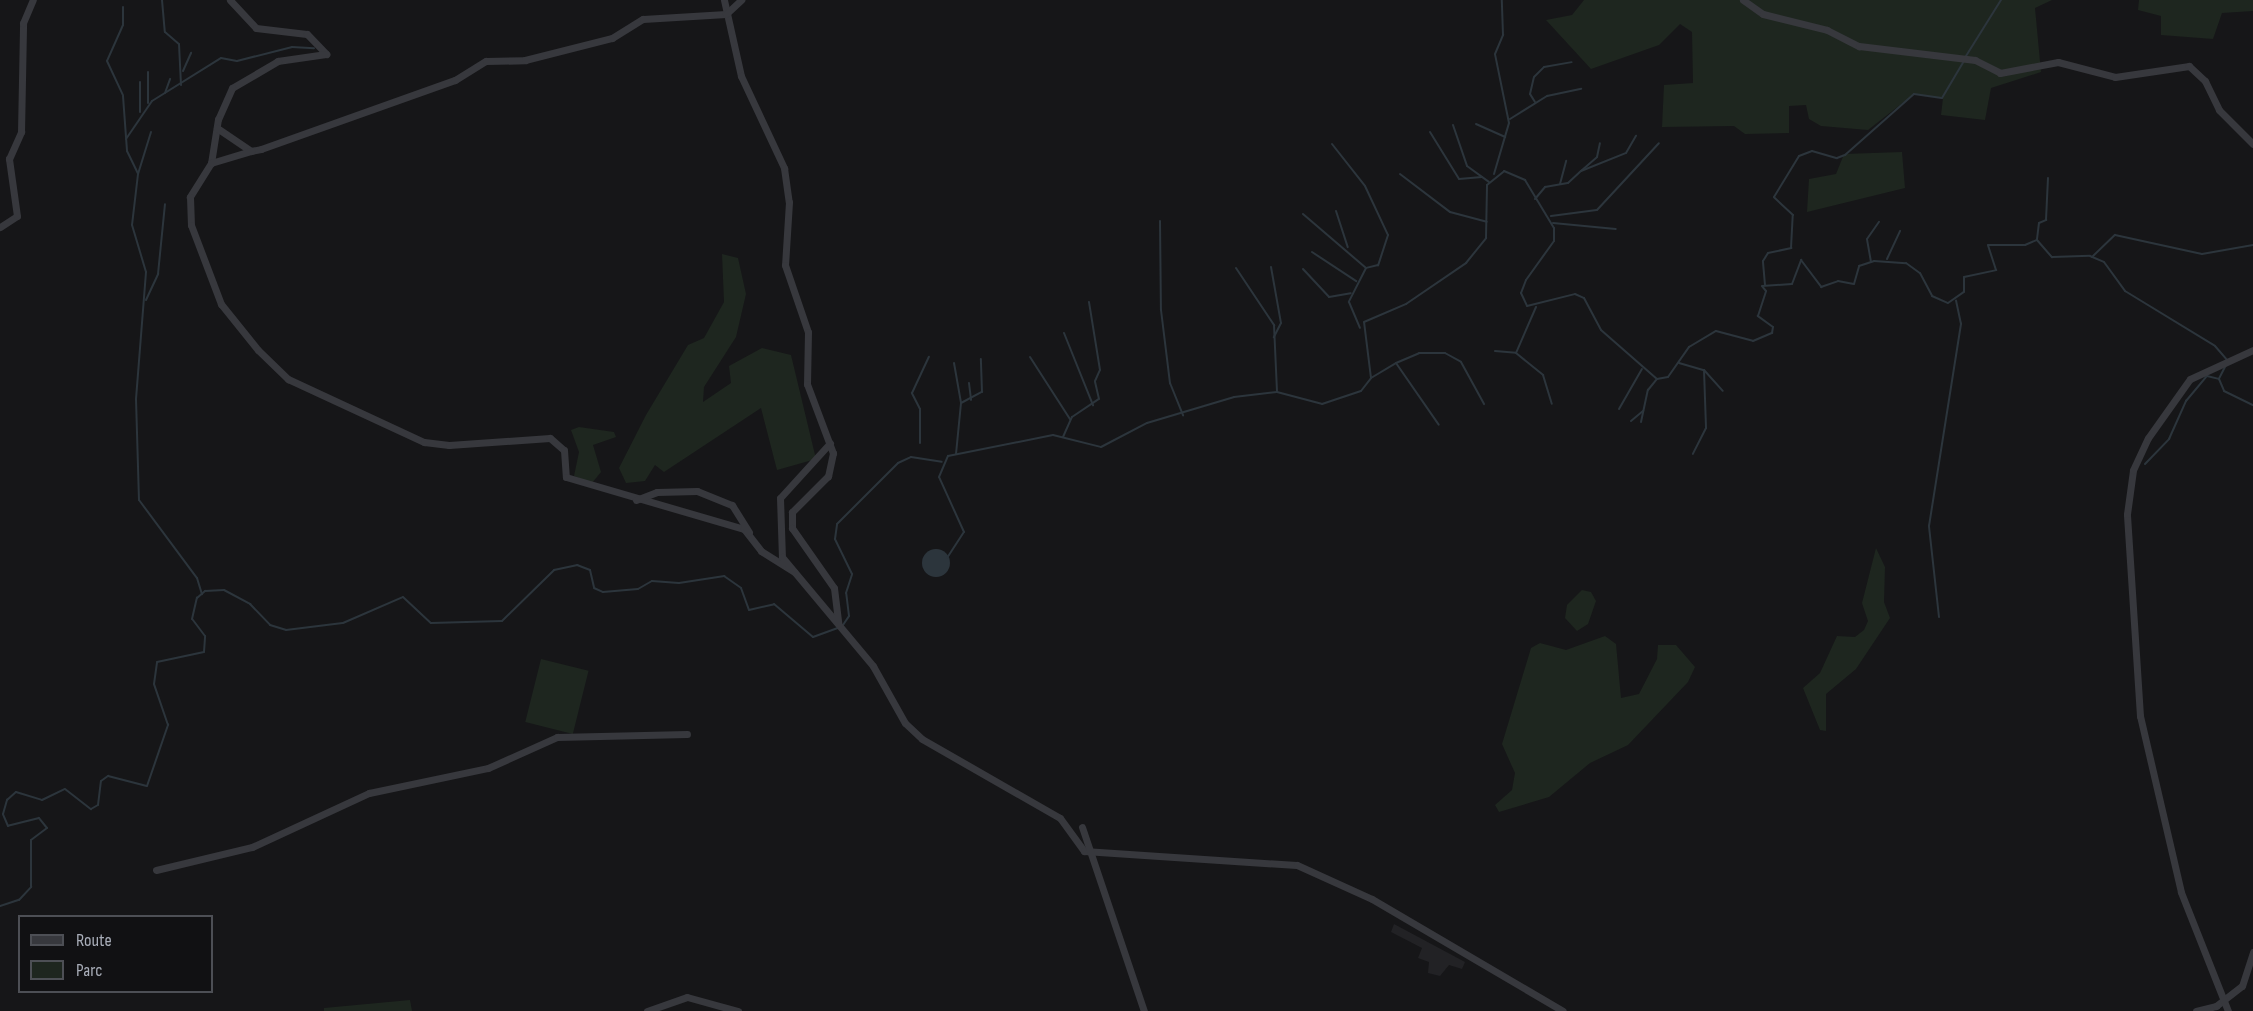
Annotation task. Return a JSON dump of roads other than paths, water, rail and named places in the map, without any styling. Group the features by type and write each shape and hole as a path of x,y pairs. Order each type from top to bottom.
{"street":[{"path":"0,227 17,216 9,159 21,132 23,23 33,0"},
{"path":"230,0 256,28 308,34 327,54 278,62 238,81 226,97 217,128 211,163 190,196 191,225 230,320 288,379 424,442 449,445 550,438 564,450 566,477 636,500 730,524 750,534"},
{"path":"724,0 741,76 784,168 789,202 785,264 808,332 807,384 830,443 833,463 828,476 798,502 791,520 795,535 834,588 838,624"},
{"path":"211,163 252,151 455,80 486,61 525,60 612,39 643,19 728,13 741,0"},
{"path":"1743,0 1763,14 1827,30 1859,46 1975,60 2000,73 2058,62 2115,77 2189,66 2205,81 2219,110 2253,144"},
{"path":"217,128 252,151"},
{"path":"2228,1011 2181,892 2140,716 2127,514 2133,470 2148,438 2190,379 2253,350"},
{"path":"830,443 780,498 778,542 794,572 838,624 922,740 1060,818 1084,851 1093,854 1296,865 1372,899 1563,1011"},
{"path":"636,500 657,492 697,491 732,505 761,551 794,572"},
{"path":"156,870 252,847 369,793 488,768 557,737 620,732 687,735"},
{"path":"1082,827 1093,854 1144,1011"},
{"path":"2196,1011 2225,1000 2242,986 2253,952"},
{"path":"647,1011 687,997 738,1011"}],"waterway":[{"path":"162,0 165,32 179,44 181,85"},
{"path":"1494,174 1509,123 1495,54 1503,35 1502,0"},
{"path":"1966,56 2001,0"},
{"path":"123,7 123,25 107,61 123,96 127,151 138,174 132,225 146,272 136,399 139,500 197,578 202,594"},
{"path":"126,139 152,101 221,58 237,61 292,47 314,48"},
{"path":"183,71 191,53"},
{"path":"1765,285 1763,261 1768,253 1791,248 1793,215 1774,197 1799,156 1812,151 1837,158 1845,155 1914,94 1942,98 1964,61"},
{"path":"1535,102 1530,94 1534,77 1544,67 1572,62"},
{"path":"148,72 148,103"},
{"path":"165,93 170,79"},
{"path":"140,82 140,112"},
{"path":"1510,119 1547,96 1581,89"},
{"path":"1476,124 1505,137"},
{"path":"1453,125 1467,166 1489,182"},
{"path":"138,174 151,132"},
{"path":"1430,132 1459,179 1482,177"},
{"path":"1535,199 1545,187 1568,183 1581,171 1626,153 1636,136"},
{"path":"1581,171 1597,157 1600,143"},
{"path":"1551,216 1597,210 1659,143"},
{"path":"1332,144 1365,186 1388,235 1378,265 1366,268"},
{"path":"1560,184 1566,161"},
{"path":"947,558 964,532 939,477 948,456 1053,435 1101,447 1147,423 1234,397 1277,392 1322,404 1361,391 1371,378 1364,322 1406,304 1466,263 1486,238 1487,185 1504,171 1525,180 1554,228 1554,241 1526,280 1521,293 1527,306 1575,294 1584,298 1601,330 1657,379 1668,377 1689,347 1716,331 1753,341 1772,333 1773,327 1758,316 1766,291 1762,286 1792,284 1801,260 1821,287 1838,281 1854,284 1859,266 1874,261 1906,263 1920,273 1932,296 1948,303 1964,292 1964,277 1996,270 1988,245 2025,245 2037,240 2052,257 2090,256 2104,262 2125,291 2215,346 2228,361 2219,379 2224,391 2253,405"},
{"path":"1400,174 1450,212 1487,222"},
{"path":"2037,239 2039,223 2046,220 2048,178"},
{"path":"146,300 158,274 165,204"},
{"path":"1336,211 1348,247"},
{"path":"1303,214 1366,268 1349,302 1360,328"},
{"path":"1160,221 1161,310 1170,383 1183,415"},
{"path":"1871,262 1867,239 1879,222"},
{"path":"1553,223 1616,229"},
{"path":"1887,259 1900,231"},
{"path":"2092,257 2115,235 2202,254 2253,245"},
{"path":"1312,252 1356,281"},
{"path":"1271,267 1281,323 1274,337"},
{"path":"1236,268 1274,325 1277,391"},
{"path":"1303,269 1329,297 1351,293"},
{"path":"1939,617 1929,526 1961,324 1956,301"},
{"path":"1063,437 1072,417 1099,399 1095,381 1100,370 1089,302"},
{"path":"1536,307 1516,353 1543,375 1552,404"},
{"path":"1064,333 1093,405"},
{"path":"1495,351 1516,353"},
{"path":"1396,363 1419,353 1445,353 1461,362 1484,404"},
{"path":"920,443 920,409 912,393 929,357"},
{"path":"1030,357 1070,419"},
{"path":"956,454 961,403 982,392 981,359"},
{"path":"954,363 961,402"},
{"path":"1371,378 1396,363 1439,425"},
{"path":"1679,363 1704,370 1706,428 1693,454"},
{"path":"1619,409 1642,369"},
{"path":"1704,370 1723,391"},
{"path":"2145,464 2169,439 2186,401 2207,376 2219,379"},
{"path":"1641,422 1648,390 1657,379"},
{"path":"969,383 971,400"},
{"path":"1631,421 1643,411"},
{"path":"843,625 849,616 846,593 852,574 835,539 837,524 898,463 911,457 942,462"},
{"path":"0,906 19,900 31,887 31,840 47,828 39,818 8,826 3,814 7,800 16,792 42,800 65,789 91,809 98,805 101,781 108,776 147,786 168,725 154,684 157,662 204,652 205,636 192,619 197,598 205,591 224,590 250,604 270,625 286,630 343,623 403,597 431,623 502,621 554,570 577,565 590,570 594,588 603,592 638,589 652,581 679,583 724,576 741,588 749,610 774,604 813,637 838,628"}]}
